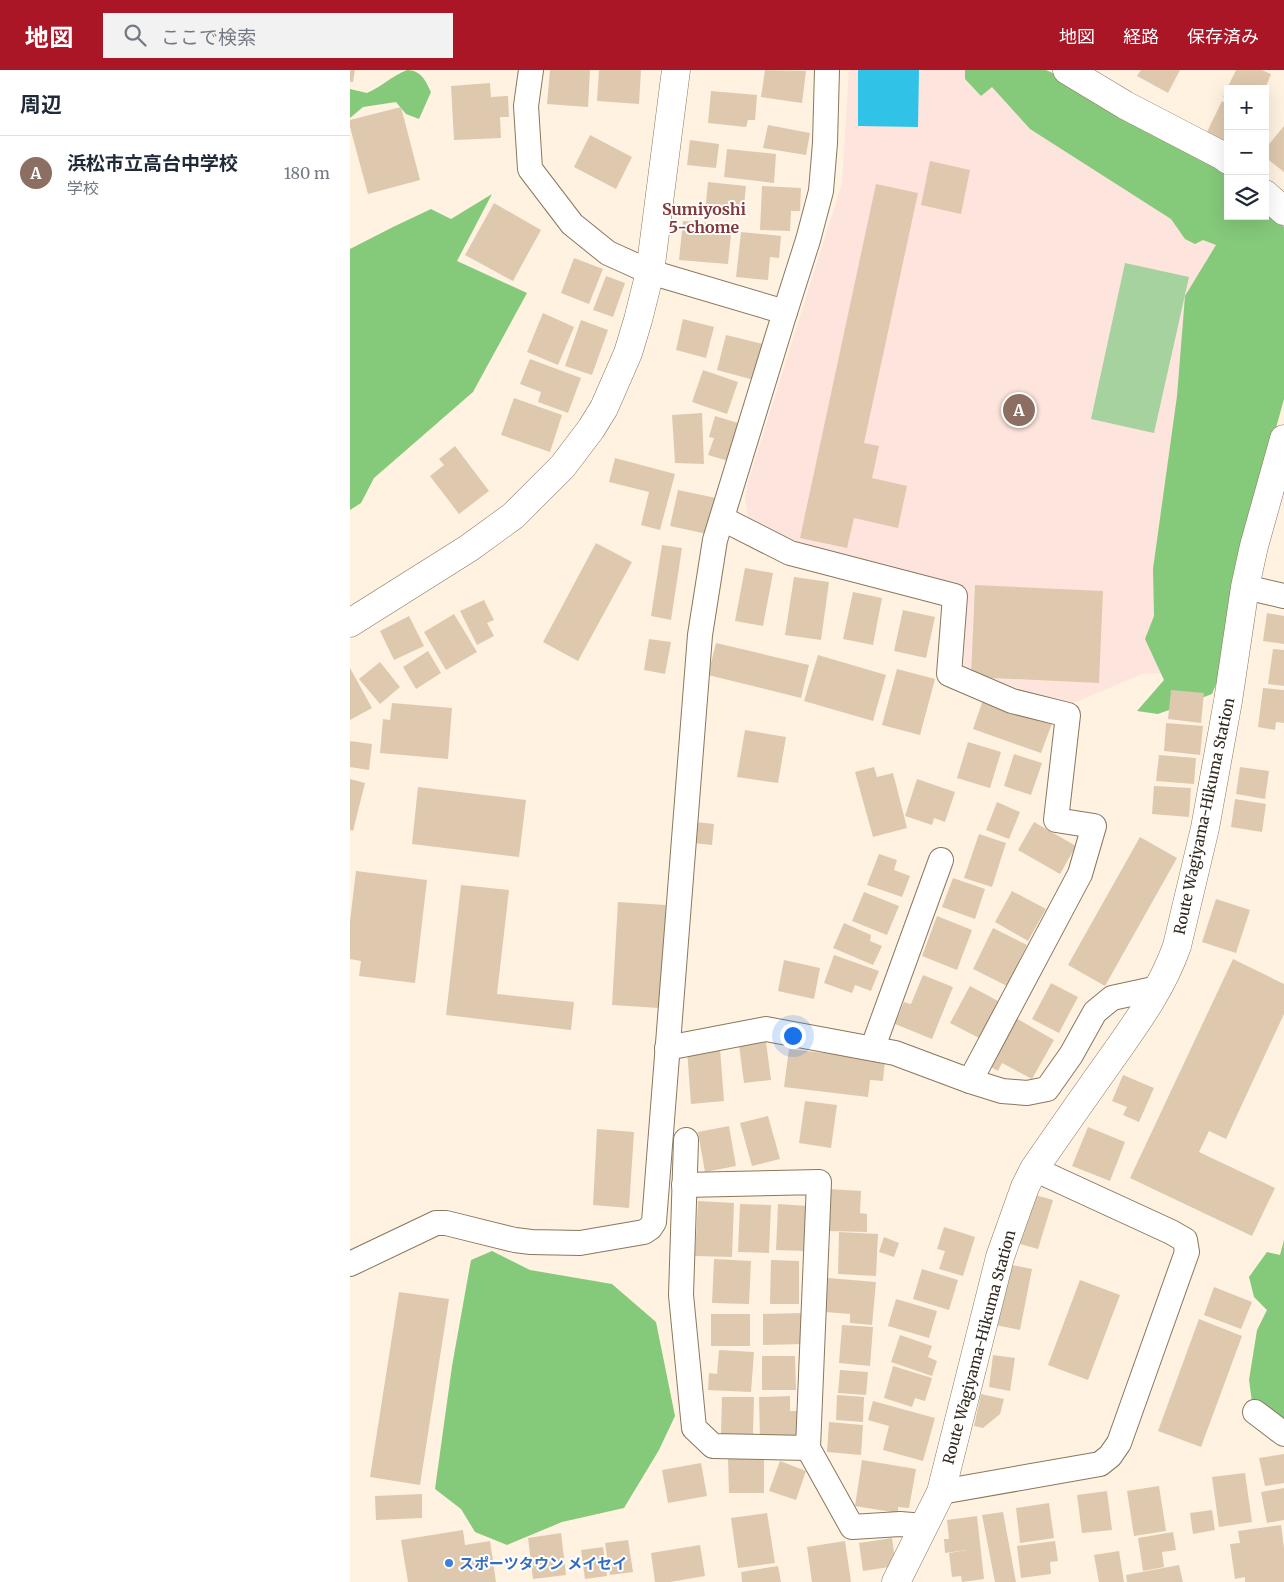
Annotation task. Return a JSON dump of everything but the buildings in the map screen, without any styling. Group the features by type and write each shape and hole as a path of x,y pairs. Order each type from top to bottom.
{"main road":[{"path":"350,623 469,548 524,506 563,466 591,430 604,408 628,353 650,272 676,70"},
{"path":"1067,70 1125,105 1224,157"},
{"path":"1269,198 1284,211"},
{"name":"Route Wagiyama-Hikuma Station","path":"896,1582 941,1492 1000,1257 1025,1187 1034,1169 1138,1020 1171,964 1205,828 1228,701 1245,587 1254,546 1284,439"}],"street":[{"path":"531,70 526,106 530,169 572,224 608,253 650,272 785,312"},
{"path":"350,1264 436,1223 446,1223 515,1240 580,1243 644,1232 654,1222 700,635 715,540 808,240 821,191 825,143 827,70"},
{"path":"723,519 790,552 955,596 949,674 1012,701 1068,715 1056,820 1094,826 1080,874 970,1082"},
{"path":"1245,587 1284,596"},
{"path":"873,1047 941,860"},
{"path":"667,1048 766,1029 895,1052 970,1082 1002,1091 1027,1093 1047,1089 1071,1055 1095,1012 1112,998 1158,988"},
{"path":"686,1140 681,1295 694,1428 713,1446 808,1448"},
{"path":"941,1492 1100,1464 1110,1456 1118,1443 1188,1252 1185,1240 1171,1232 1034,1169"},
{"path":"684,1185 819,1182 808,1448 852,1527 900,1524 924,1526"},
{"path":"1254,1412 1284,1434"}],"shaded area":[{"path":"849,70 1009,70 1224,213 1224,220 1228,220 1205,671 1142,674 1069,705 961,669 967,588 845,558 761,529 748,517 745,499 748,482 842,183"}],"green space":[{"path":"407,70 412,70 419,74 425,80 431,92 419,119 406,114 396,102 363,107 350,118 350,89 367,93"},
{"path":"965,70 1046,70 1055,74 1224,171 1224,220 1269,220 1269,211 1284,227 1284,399 1256,500 1227,657 1212,694 1158,714 1137,711 1164,680 1145,639 1154,616 1153,569 1177,396 1185,296 1216,245 1203,240 1195,244 1185,239 1171,219 1030,129 992,87 981,96 965,79"},
{"path":"492,194 457,261 527,293 473,392 374,478 361,503 350,510 350,249 431,209 451,219"},
{"path":"1125,263 1189,277 1154,433 1091,419"},
{"path":"1284,1240 1284,1424 1252,1402 1249,1380 1257,1330 1267,1310 1254,1297 1249,1277 1267,1252 1280,1255"},
{"path":"492,1251 530,1270 612,1284 656,1322 675,1416 659,1450 624,1508 562,1522 507,1545 475,1532 461,1509 435,1489 452,1366 471,1260"}],"water":[{"path":"858,70 919,70 918,127 858,126"}],"place":[{"name":"浜松市立高台中学校","path":"1019,410"},
{"name":"スポーツタウン メイセイ","path":"449,1563"}],"district":[{"name":"Sumiyoshi 5-chome","path":"704,218"}]}
